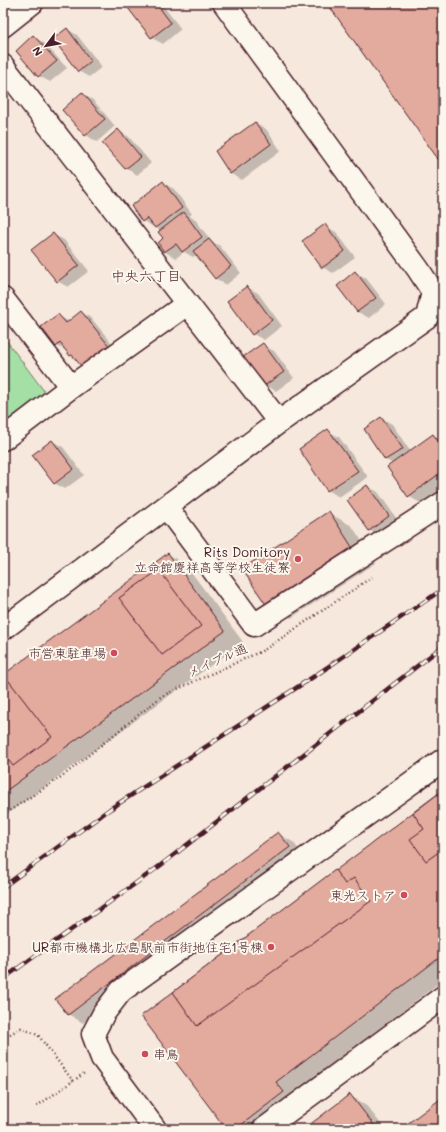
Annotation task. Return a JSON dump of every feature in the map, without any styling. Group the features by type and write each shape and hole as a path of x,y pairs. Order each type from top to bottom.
{"street":[{"path":"3,26 32,3"},
{"path":"3,629 167,508 279,422 427,317 438,294 224,3"},
{"path":"3,66 279,422"},
{"path":"3,299 71,387"},
{"path":"3,439 71,387 187,304"},
{"path":"167,508 254,625 443,503"},
{"path":"155,1129 102,1058 93,1034 104,1013 121,991 443,760"},
{"path":"264,1129 443,997"}],"path":[{"name":"メイプル通","path":"3,815 64,775 162,696 264,650 372,576"},
{"path":"3,1038 21,1028 38,1035 73,1081"},
{"path":"37,1106 91,1068"}],"green space":[{"path":"3,336 47,395 3,427"}],"building":[{"path":"135,3 156,3 171,23 151,38 128,8"},
{"path":"327,3 443,3 443,166"},
{"path":"67,28 91,61 78,72 53,39"},
{"path":"33,35 57,61 38,77 16,51"},
{"path":"82,92 105,119 85,136 62,110"},
{"path":"255,122 271,144 230,174 215,151"},
{"path":"118,129 141,157 125,169 102,143"},
{"path":"163,181 182,208 155,228 147,218 142,222 131,206"},
{"path":"184,212 202,237 182,252 176,244 164,252 158,243 163,238 158,232"},
{"path":"325,224 345,251 322,268 302,241"},
{"path":"53,233 79,265 57,282 31,250"},
{"path":"209,239 231,266 215,279 193,251"},
{"path":"355,271 376,298 357,312 337,286"},
{"path":"247,286 272,320 252,335 227,301"},
{"path":"81,311 110,347 82,367 72,355 70,356 60,343 56,347 41,327 58,314 66,323"},
{"path":"263,343 284,372 264,386 243,357"},
{"path":"381,417 403,449 385,460 364,429"},
{"path":"328,429 358,471 327,491 299,449"},
{"path":"433,434 443,448 443,471 408,497 387,467"},
{"path":"52,440 74,469 54,484 32,455"},
{"path":"367,485 389,516 369,531 347,500"},
{"name":"Rits Domitory 立命館慶祥高等学校生徒寮","path":"329,511 354,550 267,606 242,569"},
{"name":"市営東駐車場","path":"168,553 225,631 3,793 3,675"},
{"path":"159,570 201,626 162,655 119,598"},
{"path":"9,681 52,737 13,766 3,753 3,685"},
{"path":"443,790 443,955 276,1082 284,1092 236,1129 226,1129 141,1016"},
{"path":"443,790 443,849 426,861 410,839 424,829 413,813"},
{"path":"278,832 290,847 68,1015 55,999"},
{"name":"UR都市機構北広島駅前市街地住宅1号棟","path":"335,870 345,884 354,878 371,901 197,1026 173,992"},
{"path":"350,1094 377,1129 304,1129"},
{"path":"443,1097 443,1129 411,1129 407,1124"}],"railway":[{"path":"3,887 110,809 313,677 443,589"},
{"path":"3,979 161,865 443,646"}],"place":[{"name":"Rits Domitory 立命館慶祥高等学校生徒寮","path":"298,559"},
{"name":"市営東駐車場","path":"114,653"},
{"name":"東光ストア","path":"404,895"},
{"name":"UR都市機構北広島駅前市街地住宅1号棟","path":"271,947"},
{"name":"串鳥","path":"145,1054"}],"district":[{"name":"中央六丁目","path":"146,276"}]}
